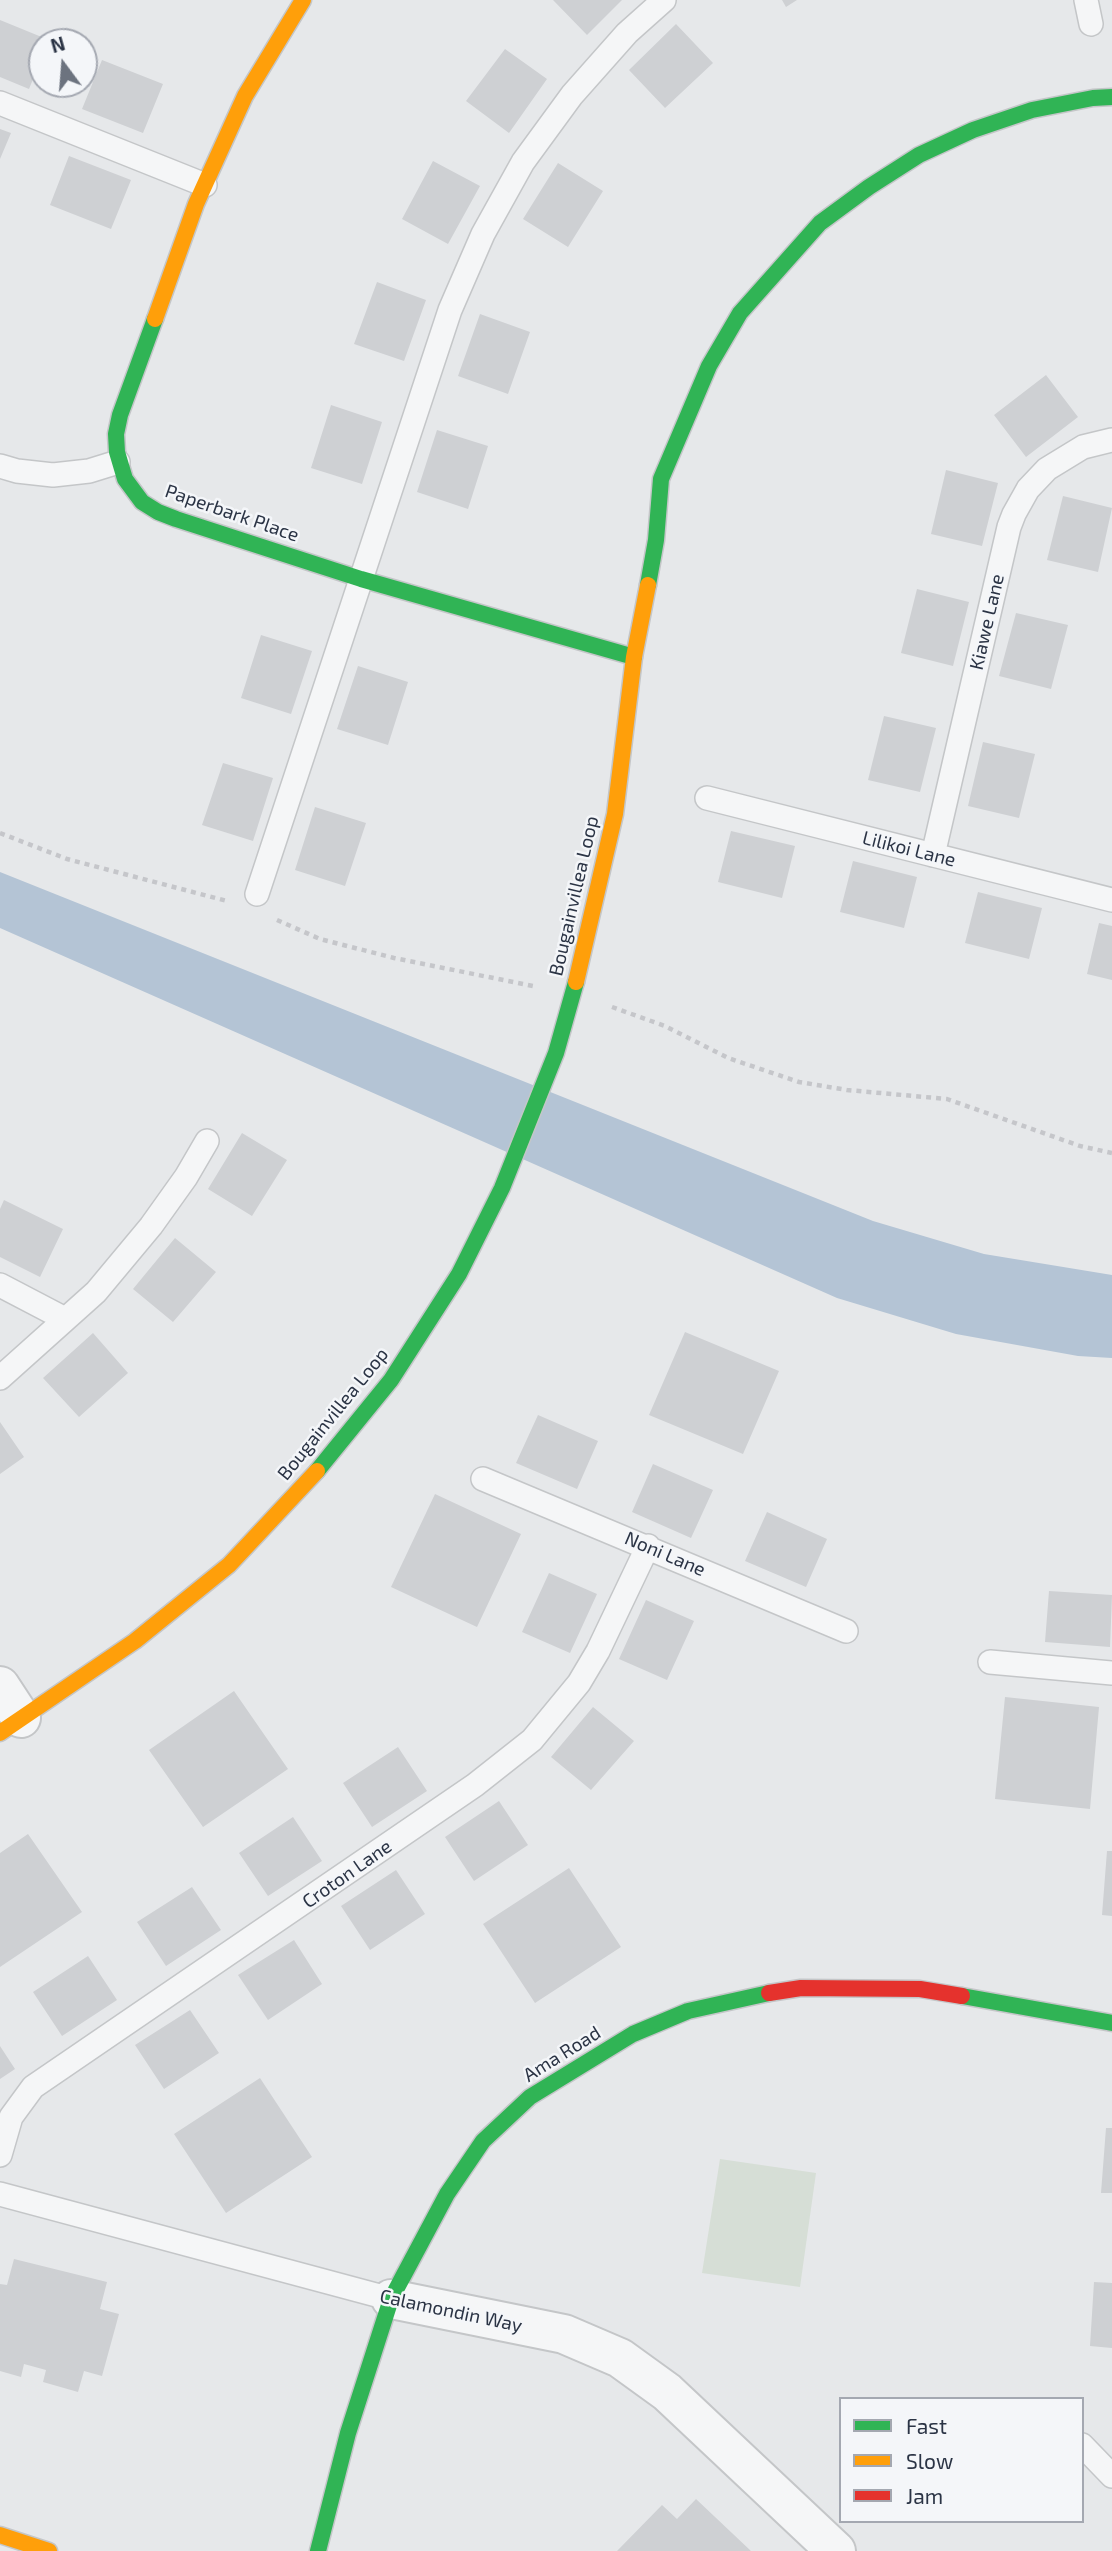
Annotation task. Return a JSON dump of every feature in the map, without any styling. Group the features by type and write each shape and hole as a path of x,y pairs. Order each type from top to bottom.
{"street":[{"name":"Paperbark Place","path":"303,0 245,96 196,204 120,415 116,434 118,461 125,479 136,495 158,512 361,579 635,657"},
{"name":"Bougainvillea Loop","path":"11,1726 135,1641 229,1565 315,1474 391,1380 459,1274 502,1188 556,1053 573,996 614,814 635,657 656,540 662,479 709,366 740,313 820,223 919,155 973,130 1032,110 1112,97"},
{"path":"0,1686 11,1726"},
{"name":"Ama Road","path":"318,2551 348,2433 391,2299 447,2194 483,2141 530,2098 633,2034 688,2011 748,1996 802,1988 920,1989 1112,2023"},
{"name":"Calamondin Way","path":"391,2299 564,2334 620,2358 667,2392 836,2551"},
{"path":"0,2535 49,2551"}],"lane":[{"path":"257,894 450,310 483,234 523,162 572,95 627,33 664,0"},
{"path":"1086,0 1091,23"},
{"path":"0,103 205,185"},
{"name":"Kiawe Lane","path":"933,855 1014,514 1028,489 1047,469 1083,447 1112,440"},
{"path":"0,466 53,475 80,472 118,461"},
{"name":"Lilikoi Lane","path":"707,798 1112,900"},
{"path":"0,1378 40,1345 96,1292 151,1226 186,1177 207,1141"},
{"path":"0,1285 65,1319"},
{"name":"Noni Lane","path":"483,1479 846,1631"},
{"name":"Croton Lane","path":"0,2155 11,2117 33,2088 475,1785 532,1740 579,1683 598,1651 648,1546"},
{"path":"990,1662 1112,1672"},
{"name":"Calamondin Way","path":"0,2194 391,2299"},
{"path":"1084,2447 1112,2476"}],"path":[{"path":"601,1004 633,1013 728,1058 799,1082 847,1090 947,1099 1080,1146 1112,1153"}],"shaded area":[{"path":"720,2159 816,2173 800,2287 702,2273"}],"water":[{"path":"0,872 873,1221 984,1254 1112,1275 1112,1358 1078,1356 956,1334 837,1298 0,928"}],"building":[{"path":"553,0 622,0 587,35"},
{"path":"782,0 797,0 786,7"},
{"path":"0,20 28,31 28,89 0,77"},
{"path":"676,24 713,63 665,108 629,70"},
{"path":"505,49 547,79 509,133 466,101"},
{"path":"102,60 163,84 143,133 82,109 86,98 98,98 98,70"},
{"path":"0,129 11,133 0,159"},
{"path":"69,156 131,180 111,229 50,205"},
{"path":"433,161 480,186 448,244 402,219"},
{"path":"558,163 603,191 568,247 523,219"},
{"path":"377,282 426,300 404,361 354,344"},
{"path":"480,314 530,332 508,394 458,376"},
{"path":"1046,375 1078,417 1026,457 994,415"},
{"path":"331,405 382,422 362,484 311,468"},
{"path":"437,430 488,446 468,509 417,492"},
{"path":"946,470 998,483 982,546 931,534"},
{"path":"1063,496 1112,508 1098,572 1047,560"},
{"path":"917,589 969,602 953,666 901,653"},
{"path":"1016,613 1068,625 1051,689 999,676"},
{"path":"261,635 312,651 291,714 241,698"},
{"path":"358,666 408,682 388,745 337,729"},
{"path":"884,716 936,728 920,792 868,780"},
{"path":"983,742 1035,754 1019,818 968,806"},
{"path":"223,763 273,778 253,841 202,825"},
{"path":"315,807 366,823 345,886 295,870"},
{"path":"731,831 795,846 782,898 718,882"},
{"path":"853,861 917,877 904,928 840,912"},
{"path":"978,892 1042,908 1029,959 965,943"},
{"path":"1099,923 1112,926 1112,980 1087,974"},
{"path":"242,1133 287,1160 252,1216 208,1189"},
{"path":"4,1200 63,1229 40,1277 0,1257 0,1209"},
{"path":"175,1238 216,1272 173,1322 133,1289"},
{"path":"685,1332 779,1371 743,1454 649,1415"},
{"path":"93,1333 128,1373 79,1417 43,1378"},
{"path":"538,1415 598,1441 577,1489 516,1463"},
{"path":"0,1422 24,1457 0,1474"},
{"path":"653,1464 713,1490 691,1538 632,1512"},
{"path":"435,1494 521,1534 477,1627 391,1587"},
{"path":"767,1512 827,1539 806,1587 745,1561"},
{"path":"549,1573 597,1594 570,1653 522,1632"},
{"path":"1049,1591 1112,1595 1110,1647 1045,1642"},
{"path":"646,1600 694,1621 667,1680 619,1659"},
{"path":"234,1691 288,1769 203,1827 149,1750"},
{"path":"1005,1697 1099,1707 1090,1809 995,1799"},
{"path":"593,1707 634,1741 591,1790 551,1757"},
{"path":"398,1747 427,1791 372,1827 343,1783"},
{"path":"499,1801 528,1845 474,1881 445,1837"},
{"path":"293,1817 322,1861 268,1896 239,1853"},
{"path":"28,1834 82,1912 0,1967 0,1853"},
{"path":"1107,1851 1112,1851 1112,1916 1102,1915"},
{"path":"569,1868 621,1947 535,2003 483,1924"},
{"path":"396,1870 425,1914 370,1950 341,1906"},
{"path":"192,1887 221,1930 166,1966 137,1922"},
{"path":"294,1940 322,1984 268,2020 238,1975"},
{"path":"88,1956 117,2000 62,2036 33,1992"},
{"path":"190,2010 219,2053 164,2089 135,2045"},
{"path":"0,2046 15,2069 0,2079"},
{"path":"260,2078 312,2157 226,2213 174,2134"},
{"path":"1106,2128 1112,2128 1112,2193 1101,2193"},
{"path":"14,2259 107,2282 100,2309 119,2314 102,2376 84,2371 78,2392 43,2382 46,2370 24,2364 21,2377 0,2371 0,2284 7,2285"},
{"path":"1094,2282 1112,2283 1112,2348 1090,2346"},
{"path":"696,2499 751,2551 617,2551 662,2505 677,2519"}],"traffic: fast":[{"path":"648,585 656,540 661,479 709,366 740,313 820,223 919,155 973,130 1032,110 1112,97"},
{"path":"155,319 120,415 116,434 117,452 125,479 142,502 176,519 361,579 634,657"},
{"path":"317,1471 391,1380 459,1274 502,1188 556,1053 576,982"},
{"path":"318,2551 348,2433 391,2299 447,2194 483,2141 530,2097 633,2034 688,2011 769,1993"},
{"path":"962,1996 1112,2023"}],"traffic: slow":[{"path":"155,319 196,204 245,96 303,0"},
{"path":"576,982 615,814 634,657 648,585"},
{"path":"0,1733 135,1641 229,1565 317,1471"},
{"path":"0,2535 49,2551"}],"traffic: jam":[{"path":"769,1993 801,1988 920,1989 962,1996"}]}
